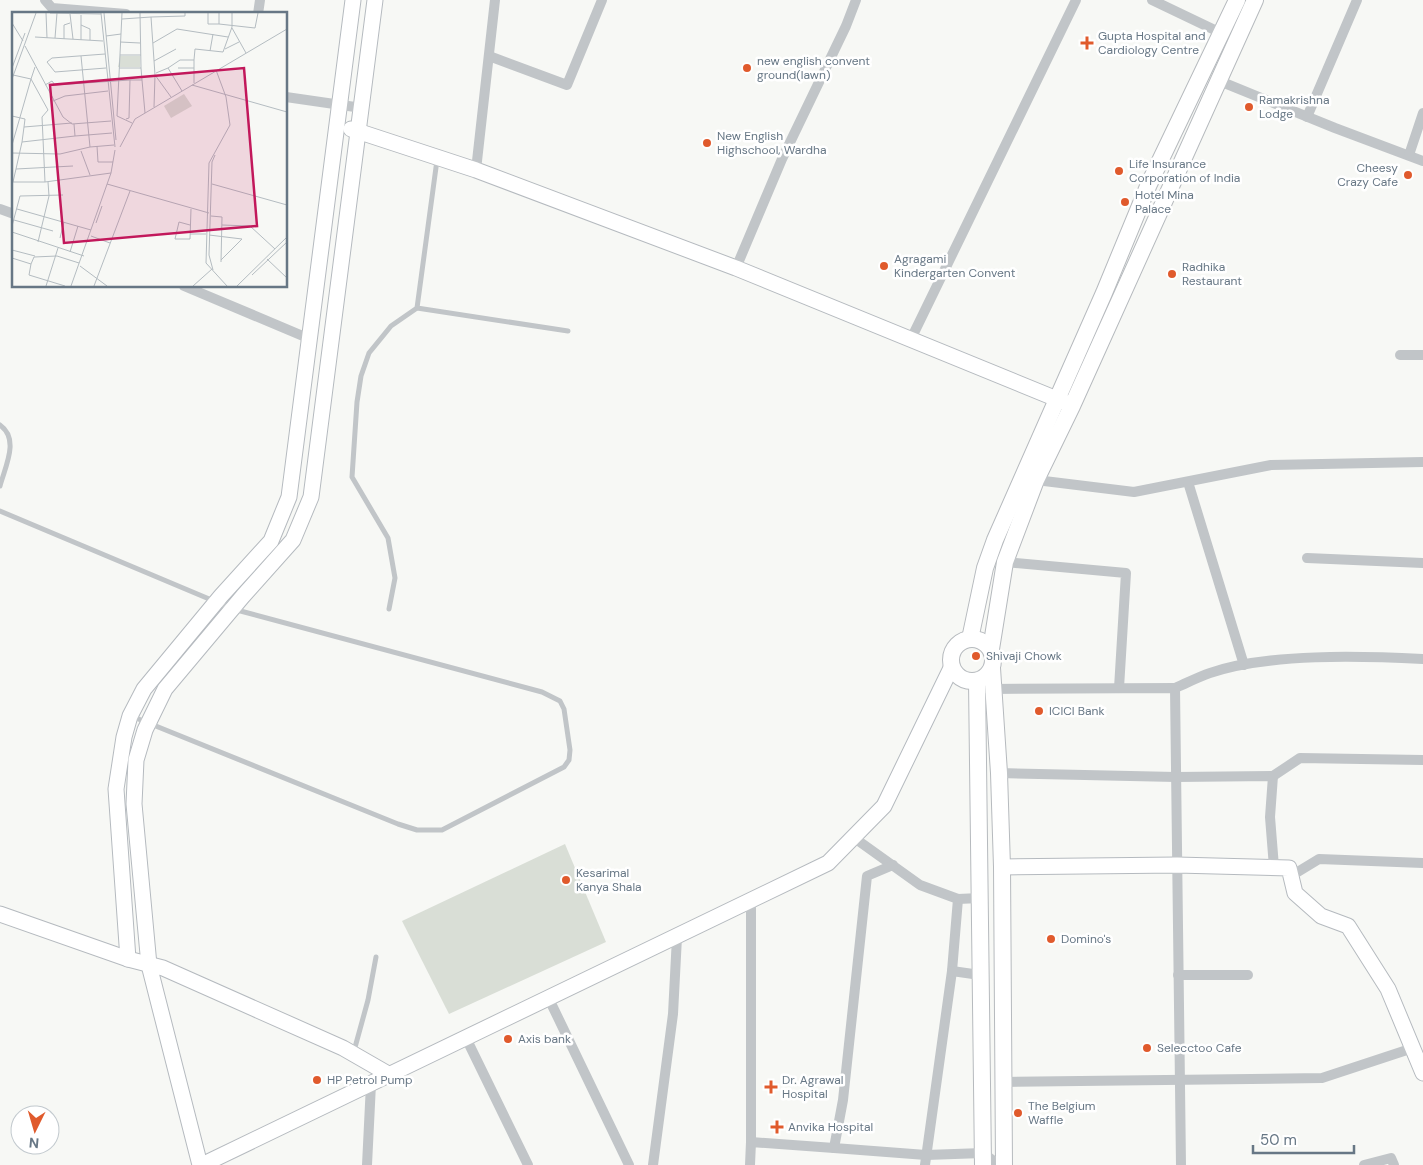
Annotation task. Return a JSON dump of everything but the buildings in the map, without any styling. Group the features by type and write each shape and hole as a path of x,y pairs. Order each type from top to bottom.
{"main road":[{"path":"128,959 116,789 124,737 130,716 144,689 217,601 271,541 289,497 353,0"},
{"path":"375,0 310,497 293,540 165,689 149,723 136,760 134,804 150,965 201,1165 751,902 828,863 884,806 949,672 952,653 956,647 970,639 980,640 991,649"},
{"path":"970,639 990,553 1104,293 1149,184 1237,0"},
{"path":"983,1159 978,689 994,662 991,649 1005,562 1036,480 1072,406 1254,0"},
{"path":"338,126 359,130 476,170 736,268 1072,406"},
{"path":"992,668 999,772 1002,867 1004,1165"},
{"path":"949,672 959,682 978,689"},
{"path":"1002,867 1177,865 1289,868 1295,893 1321,916 1348,926 1388,989 1423,1073"},
{"path":"0,914 128,959 163,968 354,1053 390,1075"}],"street":[{"path":"45,0 52,8 101,12"},
{"path":"476,170 495,0"},
{"path":"489,56 567,85 602,0"},
{"path":"736,268 782,159 846,26 856,0"},
{"path":"910,339 1076,0"},
{"path":"1152,0 1221,33"},
{"path":"1307,117 1357,0"},
{"path":"1217,80 1307,117 1423,160"},
{"path":"288,97 362,108"},
{"path":"1409,155 1423,113"},
{"path":"0,209 12,213"},
{"path":"189,288 310,340"},
{"path":"1400,355 1423,355"},
{"path":"1036,480 1134,492 1271,466 1423,462"},
{"path":"1188,482 1244,665"},
{"path":"1307,558 1423,562"},
{"path":"1005,562 1126,573 1119,688"},
{"path":"978,689 1175,688 1211,673 1244,665 1326,658 1423,660"},
{"path":"1175,688 1181,1165"},
{"path":"999,772 1176,777 1273,776 1300,758 1423,760"},
{"path":"1273,776 1270,817 1274,867"},
{"path":"853,837 920,885 958,899 980,898"},
{"path":"1291,876 1319,859 1423,863"},
{"path":"834,1148 843,1100 866,876 893,865"},
{"path":"926,1160 952,971 958,899"},
{"path":"750,1165 751,902"},
{"path":"653,1165 673,1014 676,937"},
{"path":"952,971 980,975"},
{"path":"1178,974 1248,975"},
{"path":"549,999 629,1165"},
{"path":"466,1038 528,1165"},
{"path":"1004,1082 1179,1078 1322,1078 1413,1048"},
{"path":"367,1165 371,1084"},
{"path":"750,1142 834,1148 926,1160 983,1159 999,1165"},
{"path":"1364,1165 1390,1158 1394,1165"}],"lane":[{"path":"418,308 438,157"},
{"path":"389,609 395,578 388,538 352,477 357,402 361,376 369,353 391,326 418,308 568,331"},
{"path":"0,425 8,433 11,448 0,486"},
{"path":"0,511 233,609 542,692 560,701 564,709 570,750 569,760 564,767 442,830 431,832 398,824 130,716"},
{"path":"354,1053 368,1000 376,957"}],"shaded area":[{"path":"565,844 606,942 449,1014 402,921"}],"place":[{"name":"Gupta Hospital and Cardiology Centre","path":"1087,43"},
{"name":"new english convent ground(lawn)","path":"747,68"},
{"name":"Ramakrishna Lodge","path":"1249,107"},
{"name":"New English Highschool, Wardha","path":"707,143"},
{"name":"Life Insurance Corporation of India","path":"1119,171"},
{"name":"Cheesy Crazy Cafe","path":"1408,175"},
{"name":"Hotel Mina Palace","path":"1125,202"},
{"name":"Agragami Kindergarten Convent","path":"884,266"},
{"name":"Radhika Restaurant","path":"1172,274"},
{"name":"Shivaji Chowk","path":"976,656"},
{"name":"ICICI Bank","path":"1039,711"},
{"name":"Kesarimal Kanya Shala","path":"566,880"},
{"name":"Domino's","path":"1051,939"},
{"name":"Axis bank","path":"508,1039"},
{"name":"Selecctoo Cafe","path":"1147,1048"},
{"name":"HP Petrol Pump","path":"317,1080"},
{"name":"Dr. Agrawal Hospital","path":"771,1087"},
{"name":"The Belgium Waffle","path":"1018,1113"},
{"name":"Anvika Hospital","path":"777,1127"}]}
